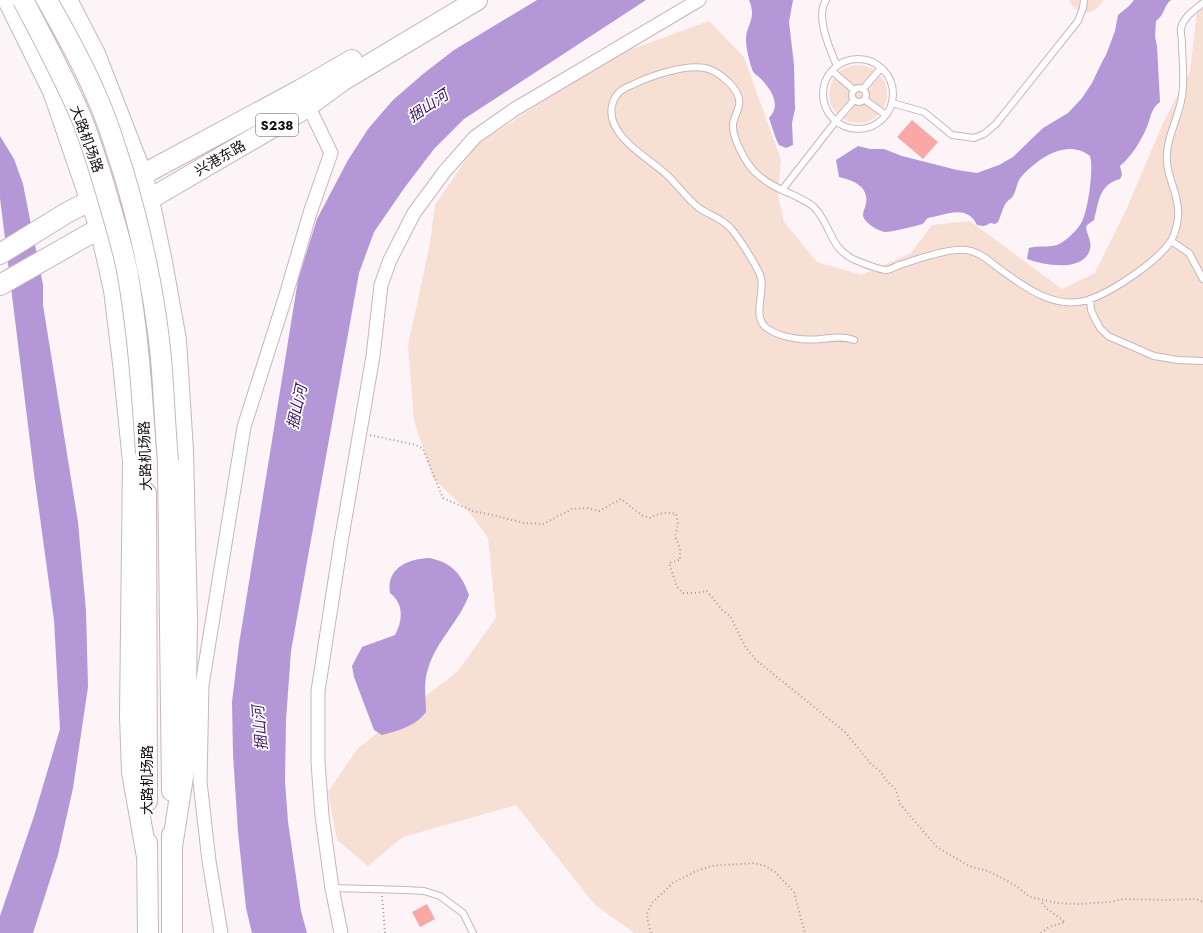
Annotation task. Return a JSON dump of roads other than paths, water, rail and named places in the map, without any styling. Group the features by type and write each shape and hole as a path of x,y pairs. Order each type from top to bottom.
{"main road":[{"path":"8,0 52,91 100,228 114,290 123,363 132,462 130,723 132,772 147,857"},
{"name":"大路机场路","path":"23,0 81,117 98,166 117,231 127,269 134,315 141,380 146,454 148,933"},
{"name":"大路机场路","path":"47,0 99,101 119,157 135,212 148,266 155,313 161,358 168,461 172,933"},
{"path":"67,0 95,54 142,175 149,200 176,340 183,451 188,618 185,764 172,847"},
{"name":"兴港东路","path":"0,285 149,200 454,0"},
{"name":"兴港东路","path":"0,254 68,212 91,200 342,81 477,0"}],"street":[{"path":"341,933 332,888 322,816 318,762 318,691 341,542 361,433 373,356 381,285 390,260 414,213 445,171 475,137 514,109 699,0"},
{"path":"221,933 209,861 200,782 202,685 244,427 286,295 310,212 331,153 304,98"}],"lane":[{"path":"826,0 823,9 822,23 837,66"},
{"path":"892,103 924,112 952,135 974,138 984,134 996,124 1078,21 1083,8 1084,0"},
{"path":"854,340 847,337 818,340 795,338 767,329 761,323 761,277 750,256 734,232 725,223 701,209 662,170 621,136 611,116 611,105 616,95 623,88 647,78 678,70 701,67 709,69 725,79 739,97 740,102 733,124 734,132 742,154 748,164 756,173 782,190 810,203 818,211 828,227 837,247 850,258 887,270 902,264 953,250 966,250 984,257 1018,283 1040,296 1056,301 1073,303 1090,299 1146,267 1171,241 1177,225 1179,210 1167,162 1171,134 1182,97 1184,73 1181,27 1187,16 1203,3"},
{"path":"856,59 868,60 881,68 887,74 892,85 892,103 886,115 875,125 864,129 853,129 842,126 826,110 823,99 823,88 827,77 837,66 856,59"},
{"path":"863,89 881,68"},
{"path":"832,71 854,90"},
{"path":"854,90 858,88 863,89"},
{"path":"863,89 866,93 865,100"},
{"path":"854,90 852,97 854,100"},
{"path":"854,100 861,102 865,100"},
{"path":"782,190 854,100"},
{"path":"865,100 886,115"},
{"path":"1171,241 1189,253 1203,279"},
{"path":"1090,299 1091,310 1095,319 1100,328 1108,336 1154,356 1203,362"},
{"path":"332,888 412,890 424,891 440,896 463,913 473,933"}],"water":[{"name":"捆山河","path":"537,0 646,0 464,119 434,149 405,187 374,232 359,273 291,651 286,720 285,781 288,822 301,911 307,933 252,933 246,908 238,832 233,754 232,702 239,644 298,280 317,219 348,160 368,129 393,100 454,50"},
{"path":"749,0 793,0 789,22 794,65 795,109 792,123 793,145 786,148 779,145 769,118 775,108 774,97 768,87 753,72 749,58 746,39 752,12"},
{"path":"1134,0 1171,0 1168,2 1156,21 1155,36 1157,46 1160,102 1153,110 1139,143 1120,166 1122,175 1120,179 1113,182 1103,190 1094,220 1087,225 1086,228 1090,241 1090,249 1086,257 1080,262 1052,265 1027,259 1029,248 1054,246 1060,244 1073,234 1083,220 1090,191 1091,162 1090,156 1081,151 1072,149 1062,150 1044,157 1020,178 1014,194 1006,203 998,222 995,224 990,223 985,226 977,225 974,219 969,215 960,212 948,213 929,218 923,224 886,232 883,232 866,221 863,215 866,203 865,192 854,182 839,177 836,160 858,146 870,149 884,149 902,156 957,170 977,173 999,165 1013,157 1043,128 1068,113 1082,98 1092,83 1106,55 1115,31 1118,15"},
{"path":"0,136 14,159 23,184 43,285 43,305 78,522 86,611 88,687 73,788 58,855 33,933 0,933 0,916 34,816 60,729 54,620 34,474 0,198"},
{"path":"429,558 444,563 455,570 463,581 469,595 460,614 436,649 426,674 426,712 412,724 400,730 382,735 374,730 354,677 352,666 362,647 395,635 398,629 401,618 400,607 395,597 390,593 391,577 395,571 400,566 413,560"}]}
